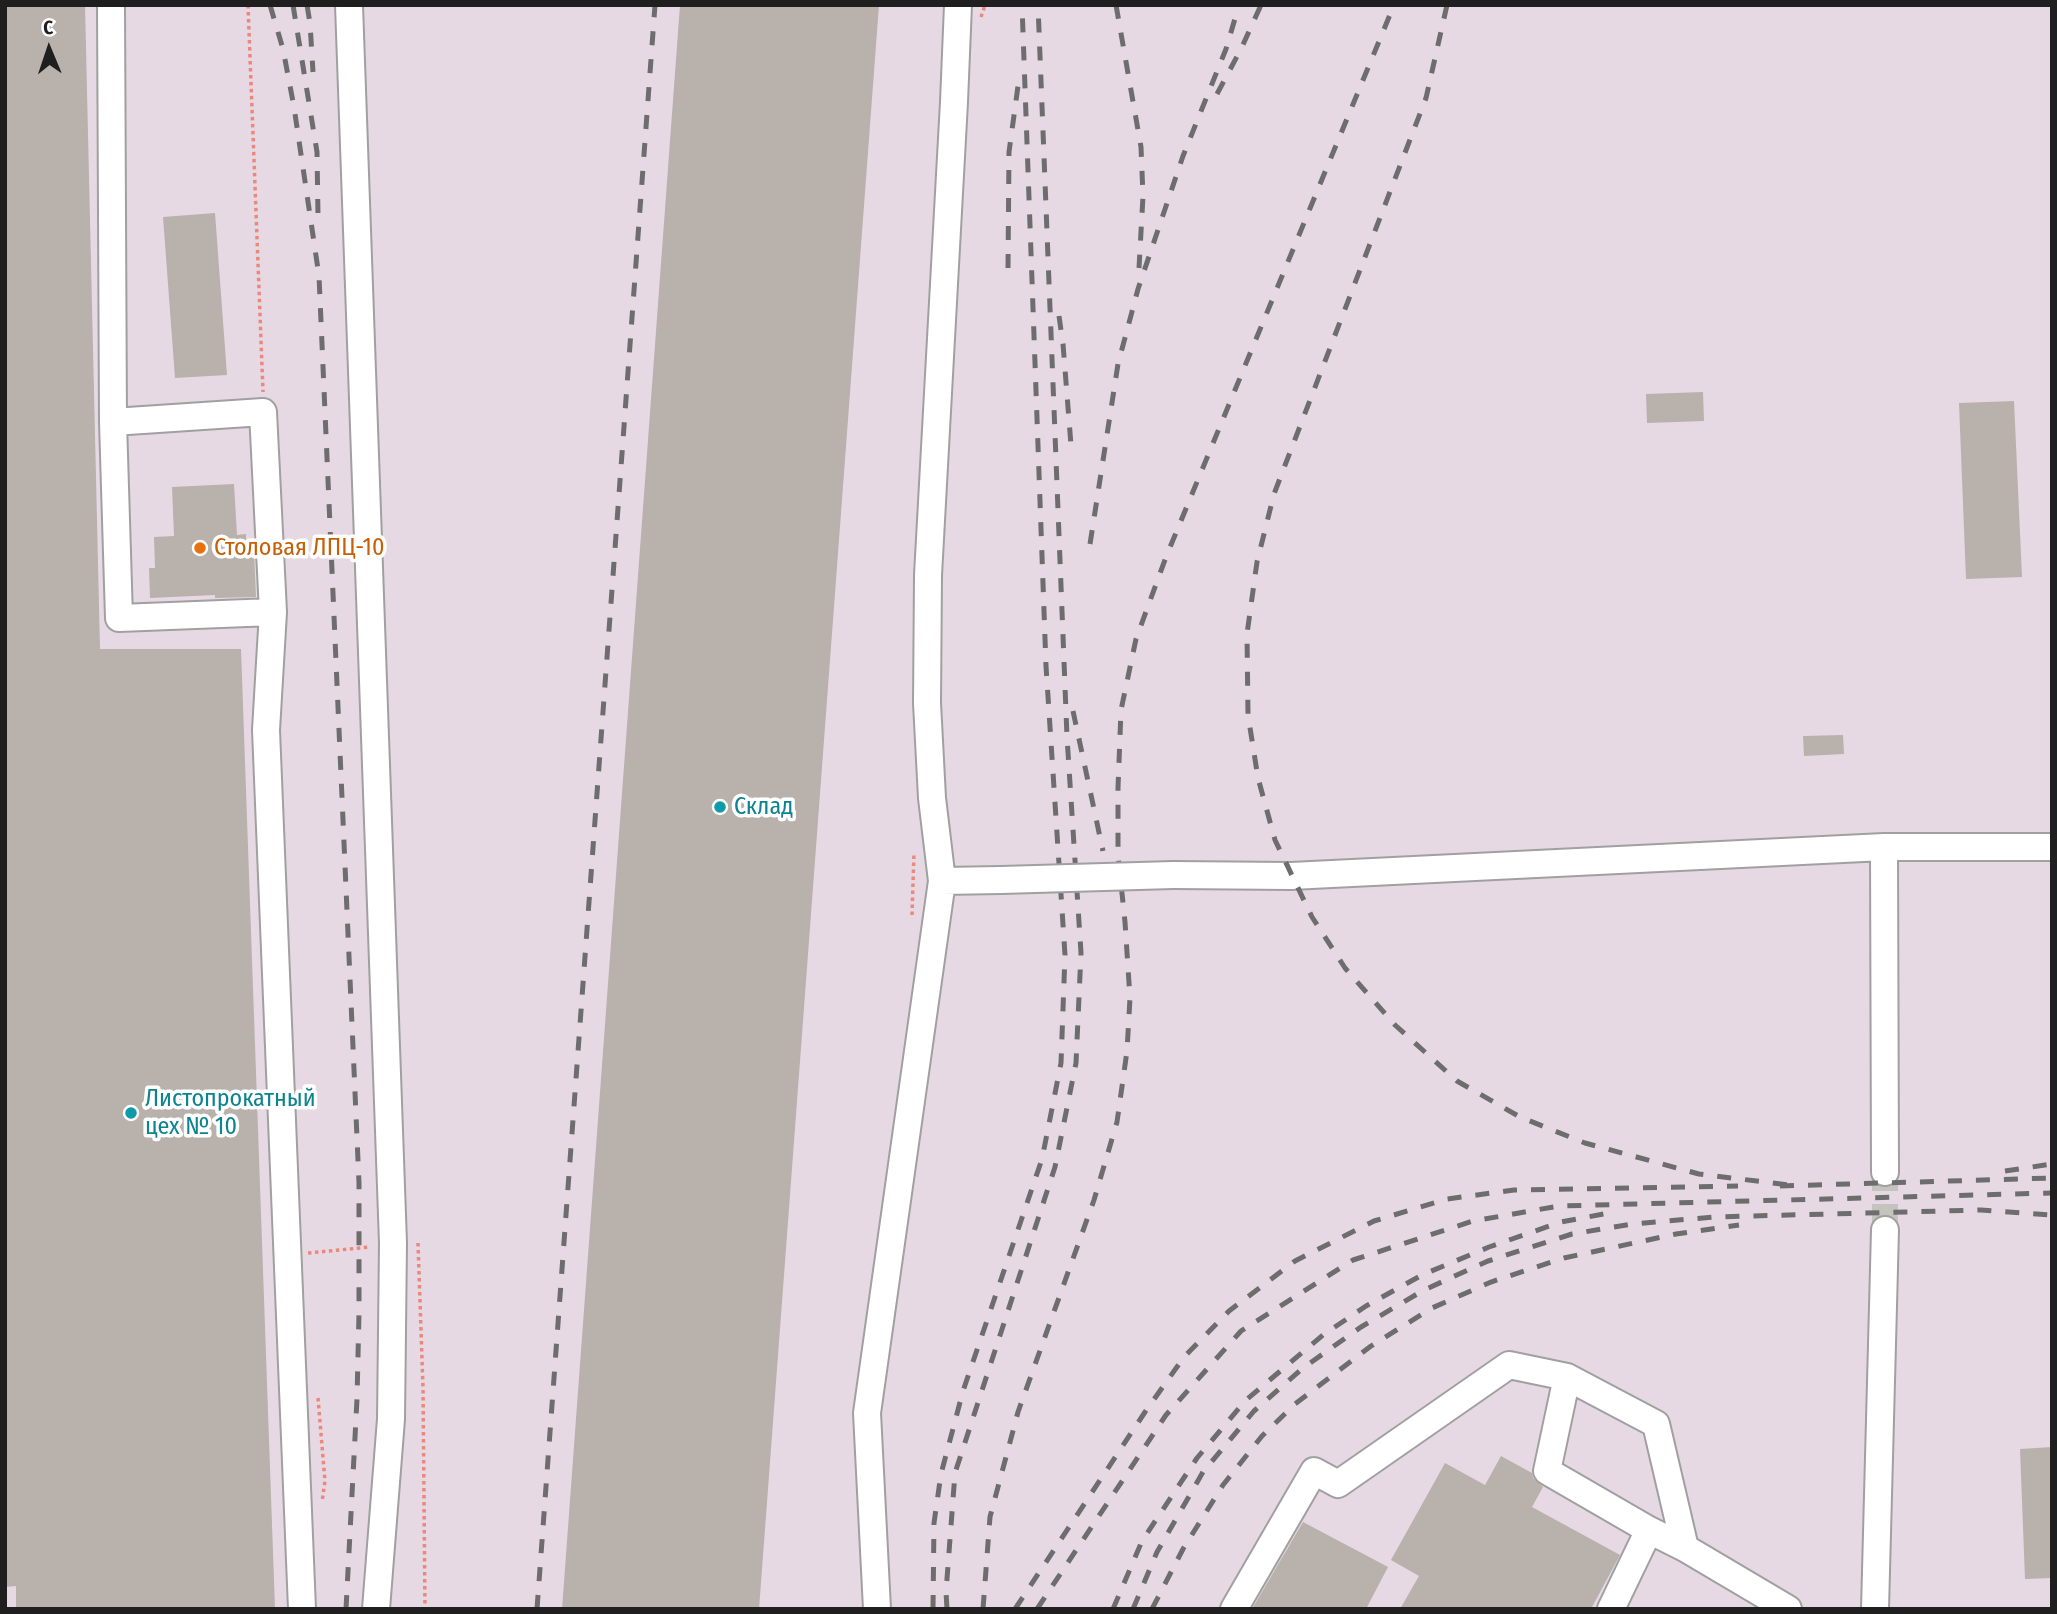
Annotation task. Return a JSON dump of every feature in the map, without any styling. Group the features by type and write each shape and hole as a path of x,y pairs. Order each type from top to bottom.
{"lane":[{"path":"111,5 113,422 119,618 273,612"},
{"path":"349,5 393,1243 391,1419 376,1609"},
{"path":"877,1609 867,1413 942,881 932,798 928,730 928,575 958,5"},
{"path":"113,422 263,412 273,612 266,730 302,1609"},
{"path":"942,881 1173,875 1291,876 1884,847 2052,847"},
{"path":"1884,847 1885,1172"},
{"path":"1875,1609 1885,1230"},
{"path":"1234,1609 1314,1471 1338,1484 1508,1365 1567,1377 1656,1424 1685,1548"},
{"path":"1567,1377 1546,1471 1648,1530 1685,1548 1743,1598 1788,1609"},
{"path":"1611,1609 1648,1530"}],"path":[{"path":"305,1253 418,1242 423,1388 425,1609"}],"shaded area":[{"path":"5,5 2052,5 2052,1609 5,1609"}],"building":[{"name":"Листопрокатный цех № 10","path":"5,5 85,5 100,649 241,649 275,1609 16,1609 16,1586 5,1587"},
{"name":"Склад","path":"680,5 879,5 759,1609 562,1609"},
{"path":"215,213 227,375 175,378 163,217"},
{"path":"1703,392 1704,421 1647,423 1646,394"},
{"path":"2014,401 2022,577 1966,579 1959,403"},
{"name":"Столовая ЛПЦ-10","path":"234,484 237,535 246,534 246,552 254,551 256,597 215,598 215,595 150,598 149,568 155,568 154,537 174,536 172,487"},
{"path":"1843,735 1844,754 1804,756 1803,736"},
{"path":"2052,1447 2052,1578 2025,1579 2020,1449"},
{"path":"1501,1456 1532,1473 1533,1478 1543,1487 1532,1507 1620,1555 1591,1609 1400,1609 1419,1576 1391,1560 1445,1463 1485,1485"},
{"path":"1303,1522 1388,1567 1366,1609 1252,1609"}],"tunnel":[{"path":"1885,1172 1885,1230"}],"railway":[{"path":"270,5 283,49 294,107 319,276 359,1183 357,1399 346,1609"},
{"path":"293,5 317,152 318,216"},
{"path":"307,5 313,72"},
{"path":"537,1609 655,5"},
{"path":"933,1609 934,1523 941,1474 963,1391 1042,1159 1061,1063 1065,955 1046,666 1022,5"},
{"path":"947,1609 955,1473 1055,1167 1076,1063 1081,953 1067,737 1038,5"},
{"path":"1116,5 1141,147 1143,196 1139,268"},
{"path":"1090,544 1118,364 1138,289 1183,156 1226,49 1239,5"},
{"path":"1217,94 1261,5"},
{"path":"983,1609 990,1517 1018,1412 1094,1200 1117,1122 1127,1051 1130,998 1118,855 1121,710 1136,639 1166,557 1394,5"},
{"path":"1447,5 1426,98 1274,494 1257,562 1247,634 1248,715 1258,778 1275,840 1312,917 1345,968 1395,1025 1457,1081 1520,1117 1585,1143 1699,1174 1789,1185"},
{"path":"1008,268 1009,152 1018,86"},
{"path":"1059,316 1071,445"},
{"path":"1073,711 1103,851"},
{"path":"2005,1171 2052,1164"},
{"path":"1780,1186 2052,1178"},
{"path":"1015,1609 1184,1357 1229,1311 1295,1261 1374,1221 1447,1199 1514,1190 1738,1186"},
{"path":"1037,1609 1166,1415 1241,1331 1353,1260 1473,1221 1559,1206 2052,1193"},
{"path":"1133,1609 1157,1552 1203,1472 1254,1411 1303,1368 1361,1327 1424,1290 1488,1261 1572,1234 1632,1224 1714,1217 1981,1210 2052,1215"},
{"path":"1113,1609 1142,1541 1197,1458 1246,1400 1323,1335 1366,1306 1422,1275 1489,1247 1561,1222 1614,1212"},
{"path":"1152,1609 1183,1549 1223,1485 1262,1436 1295,1404 1371,1346 1432,1308 1491,1282 1564,1258 1676,1234 1739,1225"}],"place":[{"name":"Столовая ЛПЦ-10","path":"200,548"},
{"name":"Склад","path":"720,807"},
{"name":"Листопрокатный цех № 10","path":"131,1113"}]}
